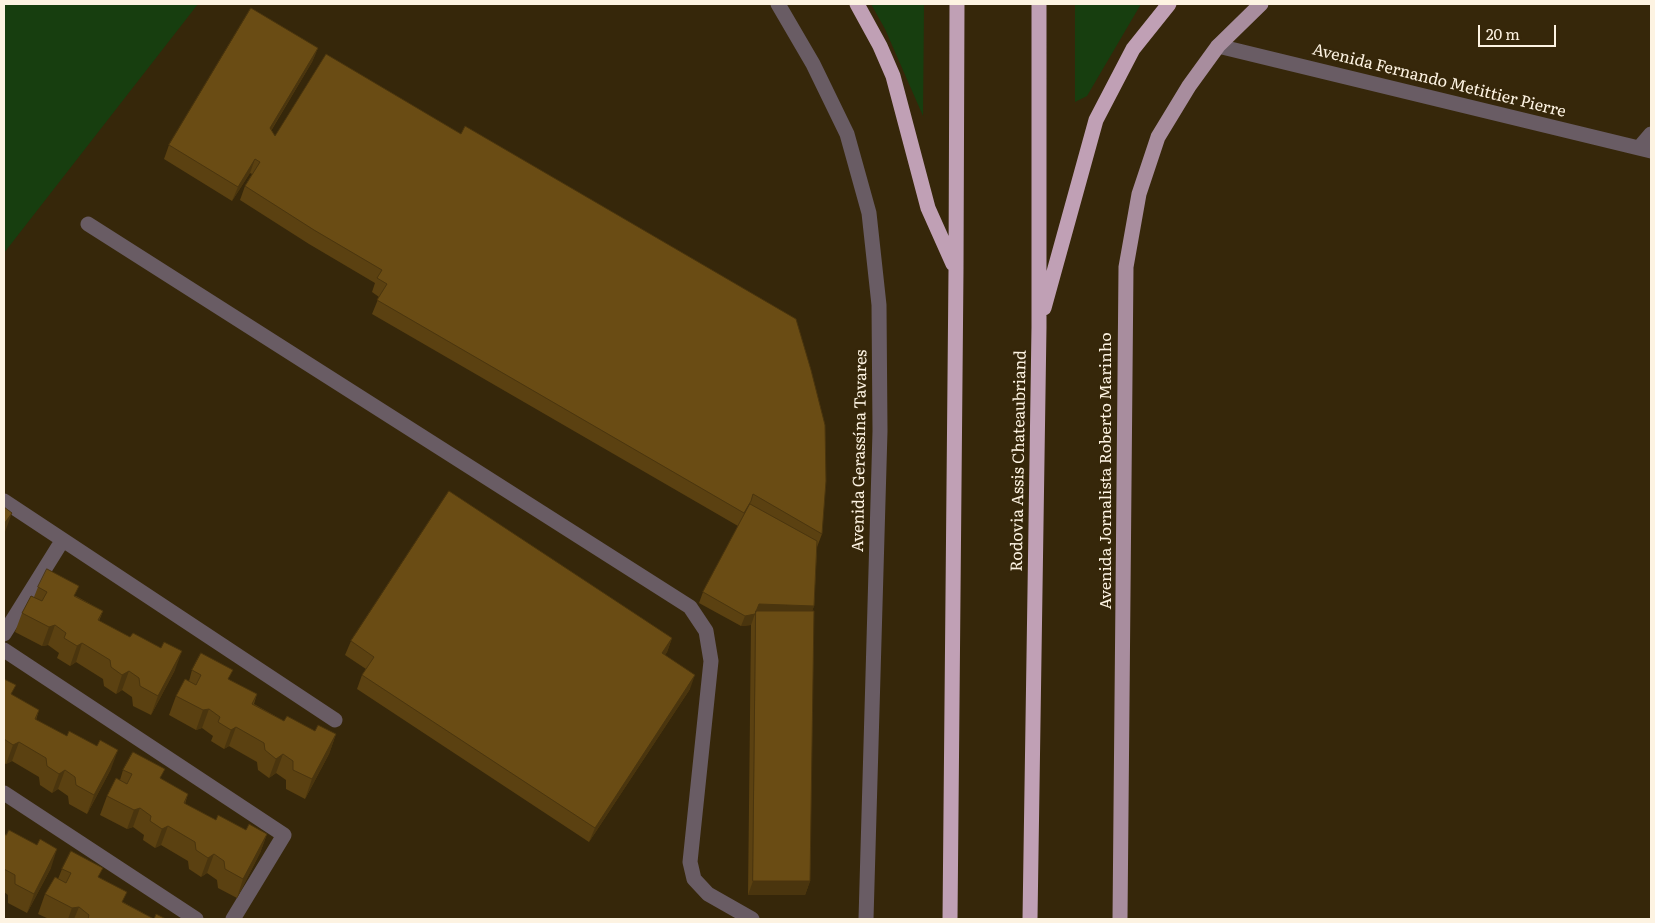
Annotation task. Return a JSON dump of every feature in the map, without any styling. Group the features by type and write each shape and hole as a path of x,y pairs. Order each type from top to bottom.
{"highway":[{"path":"857,4 880,46 893,76 928,208 956,270"},
{"path":"950,919 957,4"},
{"name":"Rodovia Assis Chateaubriand","path":"1030,919 1039,327 1040,4"},
{"path":"1039,327 1096,120 1133,49 1169,4"}],"main road":[{"name":"Avenida Jornalista Roberto Marinho","path":"1120,919 1126,267 1139,194 1158,137 1188,86 1218,46 1260,4"}],"street":[{"name":"Avenida Gerassína Tavares","path":"778,4 813,64 847,134 869,213 878,296 880,430 866,919"},
{"name":"Avenida Fernando Metittier Pierre","path":"1218,46 1645,149"},
{"path":"1645,149 1651,134"},
{"path":"88,224 690,607 706,630 711,661 690,862 694,879 708,894 752,919"},
{"path":"4,501 335,720"},
{"path":"4,634 62,541"},
{"path":"4,650 284,835 233,919"},
{"path":"4,792 196,919"}],"green space":[{"path":"4,4 198,4 4,253"},
{"path":"871,4 924,4 923,116 885,29"},
{"path":"1075,4 1141,4 1087,96 1075,102"}],"building":[{"path":"251,8 318,48 270,128 275,136 326,54 461,134 465,126 796,319 825,425 826,481 822,534 753,494 744,513 377,300 387,284 377,278 382,270 245,186 260,162 255,159 238,187 169,145"},
{"path":"449,491 672,638 662,653 695,675 595,828 362,675 374,657 351,641"},
{"path":"750,504 817,541 814,606 759,604 755,614 745,616 703,592"},
{"path":"4,507 12,513 4,524"},
{"path":"47,569 79,586 74,596 103,611 98,620 130,637 133,633 161,648 164,642 182,651 158,696 140,686 139,678 129,671 122,675 111,667 110,660 82,643 77,646 64,638 66,633 55,625 49,627 22,613 31,596 42,601 47,592 38,587"},
{"path":"756,611 814,611 810,881 753,881"},
{"path":"201,653 233,670 228,679 257,694 252,704 284,721 287,716 315,731 318,725 336,734 312,779 293,770 293,761 283,754 276,759 265,750 264,743 236,727 231,730 218,722 220,717 209,709 203,710 176,696 185,679 196,685 201,675 192,670"},
{"path":"4,679 16,685 11,694 39,710 35,719 67,736 69,731 97,746 100,740 118,750 94,795 76,785 75,777 65,770 59,774 47,766 46,758 19,742 13,745 4,739"},
{"path":"133,752 165,769 160,778 188,794 184,803 216,820 218,815 246,830 249,824 267,834 243,879 225,869 224,861 214,854 208,858 196,850 195,842 168,826 162,829 150,821 151,816 140,808 134,810 107,796 116,778 127,784 132,774 123,770"},
{"path":"9,830 37,845 40,839 57,849 34,894 15,884 15,875 4,869 4,834 6,835"},
{"path":"71,851 103,868 98,877 127,892 122,902 154,919 88,919 89,915 79,907 72,908 45,894 55,877 66,883 71,873 62,869"},
{"path":"156,914 166,919 154,919"}]}
